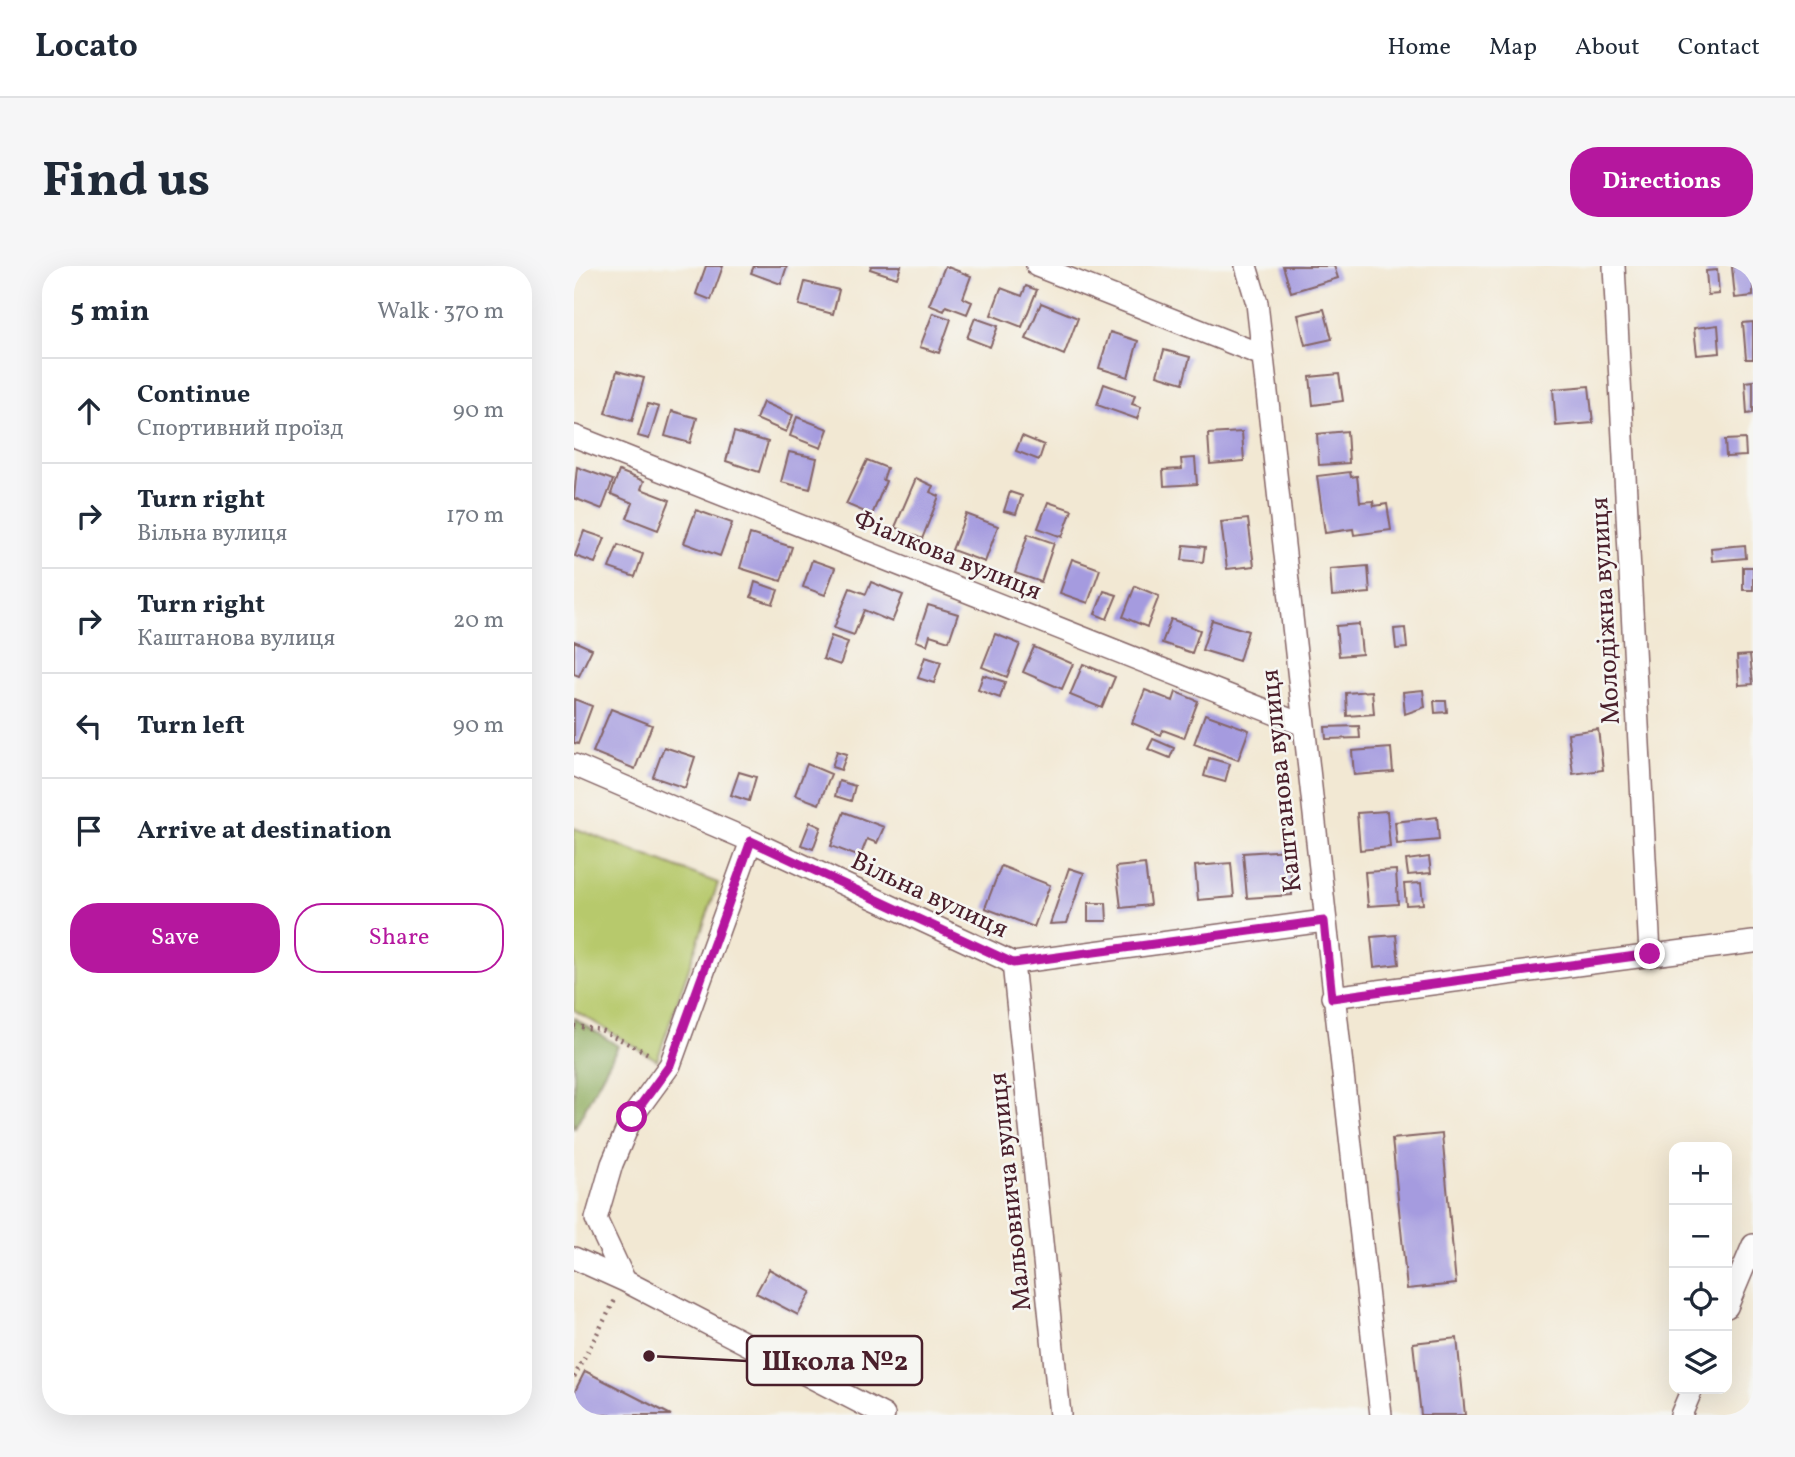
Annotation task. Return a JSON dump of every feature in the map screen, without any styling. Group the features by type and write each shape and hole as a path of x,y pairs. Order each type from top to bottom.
{"street":[{"path":"1037,266 1262,355"},
{"name":"Каштанова вулиця","path":"1247,266 1257,303 1301,724 1381,1415"},
{"name":"Молодіжна вулиця","path":"1614,266 1650,954"},
{"name":"Фіалкова вулиця","path":"574,436 1301,724"},
{"name":"Вільна вулиця","path":"574,765 751,841 1013,963 1324,921"},
{"path":"625,1281 596,1219 612,1164 632,1117 670,1065 751,841"},
{"path":"1332,998 1753,942"},
{"name":"Мальовнича вулиця","path":"1013,963 1060,1415"},
{"path":"1732,1295 1753,1245"},
{"path":"574,1258 625,1281 884,1415"},
{"path":"1681,1415 1690,1394"}],"path":[{"path":"574,1026 601,1030 670,1065"},
{"path":"574,1377 625,1281"}],"green space":[{"path":"574,828 718,883 657,1060 574,1010"},
{"path":"574,1018 618,1046 574,1129"}],"building":[{"path":"706,266 723,266 711,300 696,294"},
{"path":"754,266 787,266 781,284 751,273"},
{"path":"871,266 901,266 897,278 870,269"},
{"path":"945,266 971,276 963,298 972,302 967,314 946,306 944,311 929,305"},
{"path":"1283,266 1334,266 1338,278 1291,292"},
{"path":"1753,266 1753,296 1735,298 1732,267"},
{"path":"1717,270 1719,294 1708,295 1706,271"},
{"path":"805,282 839,290 833,314 799,305"},
{"path":"1026,286 1037,290 1022,327 991,315 1001,288 1022,296"},
{"path":"1041,303 1078,318 1064,355 1026,339"},
{"path":"1324,309 1332,339 1305,345 1298,315"},
{"path":"933,313 951,319 939,353 920,347"},
{"path":"975,318 998,326 990,347 967,338"},
{"path":"1753,322 1753,359 1746,359 1743,323"},
{"path":"1718,325 1720,353 1697,355 1694,328"},
{"path":"1110,332 1138,341 1128,377 1099,368"},
{"path":"1164,350 1190,357 1183,383 1157,375"},
{"path":"617,371 644,378 632,421 605,413"},
{"path":"1339,374 1343,401 1313,405 1310,377"},
{"path":"1753,381 1753,413 1747,414 1745,382"},
{"path":"1104,384 1135,395 1132,404 1141,407 1137,419 1097,405"},
{"path":"1589,386 1593,423 1556,426 1553,389"},
{"path":"763,402 793,415 786,432 756,419"},
{"path":"648,404 659,407 649,439 638,436"},
{"path":"672,411 697,418 690,443 665,436"},
{"path":"797,417 828,429 821,448 790,436"},
{"path":"1347,431 1349,463 1319,465 1317,434"},
{"path":"734,432 768,442 759,472 726,461"},
{"path":"1242,432 1244,461 1210,464 1208,434"},
{"path":"1022,436 1044,445 1039,460 1016,451"},
{"path":"1745,439 1746,456 1726,457 1725,440"},
{"path":"789,452 817,458 810,489 781,482"},
{"path":"1195,458 1197,484 1164,486 1163,470 1182,469 1181,459"},
{"path":"867,460 887,468 883,480 886,481 872,515 846,504"},
{"path":"577,467 613,480 602,509 574,498"},
{"path":"619,471 644,481 641,489 670,500 658,530 627,518 633,503 611,494"},
{"path":"1350,472 1351,477 1357,476 1360,502 1373,501 1374,506 1387,504 1391,530 1354,535 1353,529 1325,533 1317,476"},
{"path":"916,478 933,486 930,492 939,496 922,539 895,527"},
{"path":"1010,492 1022,496 1016,514 1004,511"},
{"path":"1048,502 1072,510 1062,537 1038,528"},
{"path":"696,510 732,523 720,556 684,543"},
{"path":"966,514 998,526 985,562 952,550"},
{"path":"1248,519 1254,566 1227,569 1221,522"},
{"path":"584,531 605,538 595,563 575,556"},
{"path":"750,534 792,547 781,581 740,568"},
{"path":"1028,534 1054,543 1041,582 1015,573"},
{"path":"618,545 643,554 635,577 609,568"},
{"path":"1184,545 1205,547 1203,562 1182,560"},
{"path":"1745,545 1746,558 1712,561 1711,548"},
{"path":"1072,559 1100,569 1088,603 1060,593"},
{"path":"812,560 835,568 825,595 803,587"},
{"path":"1368,566 1370,593 1332,596 1330,569"},
{"path":"1743,567 1753,567 1753,590 1743,590"},
{"path":"755,582 778,590 773,604 751,597"},
{"path":"871,582 903,595 892,622 864,610 854,635 834,628 850,588 866,594"},
{"path":"1135,586 1159,596 1147,627 1123,617"},
{"path":"1104,591 1117,595 1107,619 1095,614"},
{"path":"928,605 958,614 949,641 930,635 927,645 916,641"},
{"path":"1171,619 1200,630 1192,653 1162,643"},
{"path":"1212,620 1248,631 1239,661 1202,650"},
{"path":"1359,624 1362,654 1339,656 1336,626"},
{"path":"1405,628 1407,648 1396,649 1394,629"},
{"path":"995,634 1020,644 1007,677 982,667"},
{"path":"831,636 848,642 840,665 823,659"},
{"path":"574,641 592,649 579,676 574,674"},
{"path":"1034,647 1073,664 1062,689 1023,672"},
{"path":"1750,655 1753,684 1739,685 1737,656"},
{"path":"925,657 941,662 934,683 918,678"},
{"path":"1083,664 1115,677 1102,708 1070,695"},
{"path":"983,675 1005,682 1000,698 978,690"},
{"path":"1145,690 1173,701 1176,692 1198,701 1184,738 1163,730 1161,735 1132,723"},
{"path":"1423,690 1425,707 1405,714 1403,692"},
{"path":"1372,691 1374,714 1347,716 1346,693"},
{"path":"574,699 592,706 578,744 574,743"},
{"path":"1434,701 1446,701 1447,712 1435,713"},
{"path":"611,709 652,725 635,769 593,752"},
{"path":"1205,714 1249,730 1238,760 1194,744"},
{"path":"1359,726 1360,738 1326,739 1325,727"},
{"path":"1598,729 1603,770 1573,774 1568,733"},
{"path":"1153,739 1174,748 1170,758 1148,749"},
{"path":"664,747 695,757 685,788 653,777"},
{"path":"1391,748 1393,772 1354,775 1352,751"},
{"path":"837,751 847,754 841,770 832,767"},
{"path":"1209,758 1230,764 1225,782 1204,776"},
{"path":"807,764 831,774 819,804 795,795"},
{"path":"739,772 756,777 749,801 731,795"},
{"path":"839,781 855,786 851,801 835,796"},
{"path":"1387,811 1390,847 1360,850 1357,813"},
{"path":"844,812 884,827 877,843 867,839 860,857 831,846"},
{"path":"1437,817 1439,840 1397,844 1395,822"},
{"path":"810,822 821,827 813,849 801,845"},
{"path":"1289,850 1292,895 1247,898 1243,853"},
{"path":"1429,857 1431,873 1408,875 1406,860"},
{"path":"1231,863 1234,897 1198,900 1195,866"},
{"path":"1145,864 1150,905 1121,908 1116,867"},
{"path":"1001,866 1050,885 1034,927 985,908"},
{"path":"1069,868 1084,873 1067,923 1050,924"},
{"path":"1396,870 1398,904 1368,906 1365,872"},
{"path":"1421,883 1423,904 1406,905 1404,884"},
{"path":"1088,903 1106,903 1107,921 1088,921"},
{"path":"1396,935 1399,964 1374,967 1371,937"},
{"path":"1442,1134 1456,1284 1407,1289 1392,1139"},
{"path":"769,1269 811,1292 798,1315 756,1293"},
{"path":"1457,1338 1465,1415 1421,1415 1413,1343"},
{"path":"585,1371 671,1415 574,1415 574,1393"}],"place":[{"name":"Школа №2","path":"649,1356"}],"route":[{"path":"632,1117 670,1065 751,841 1013,963 1324,921 1332,998 1650,954"}]}
